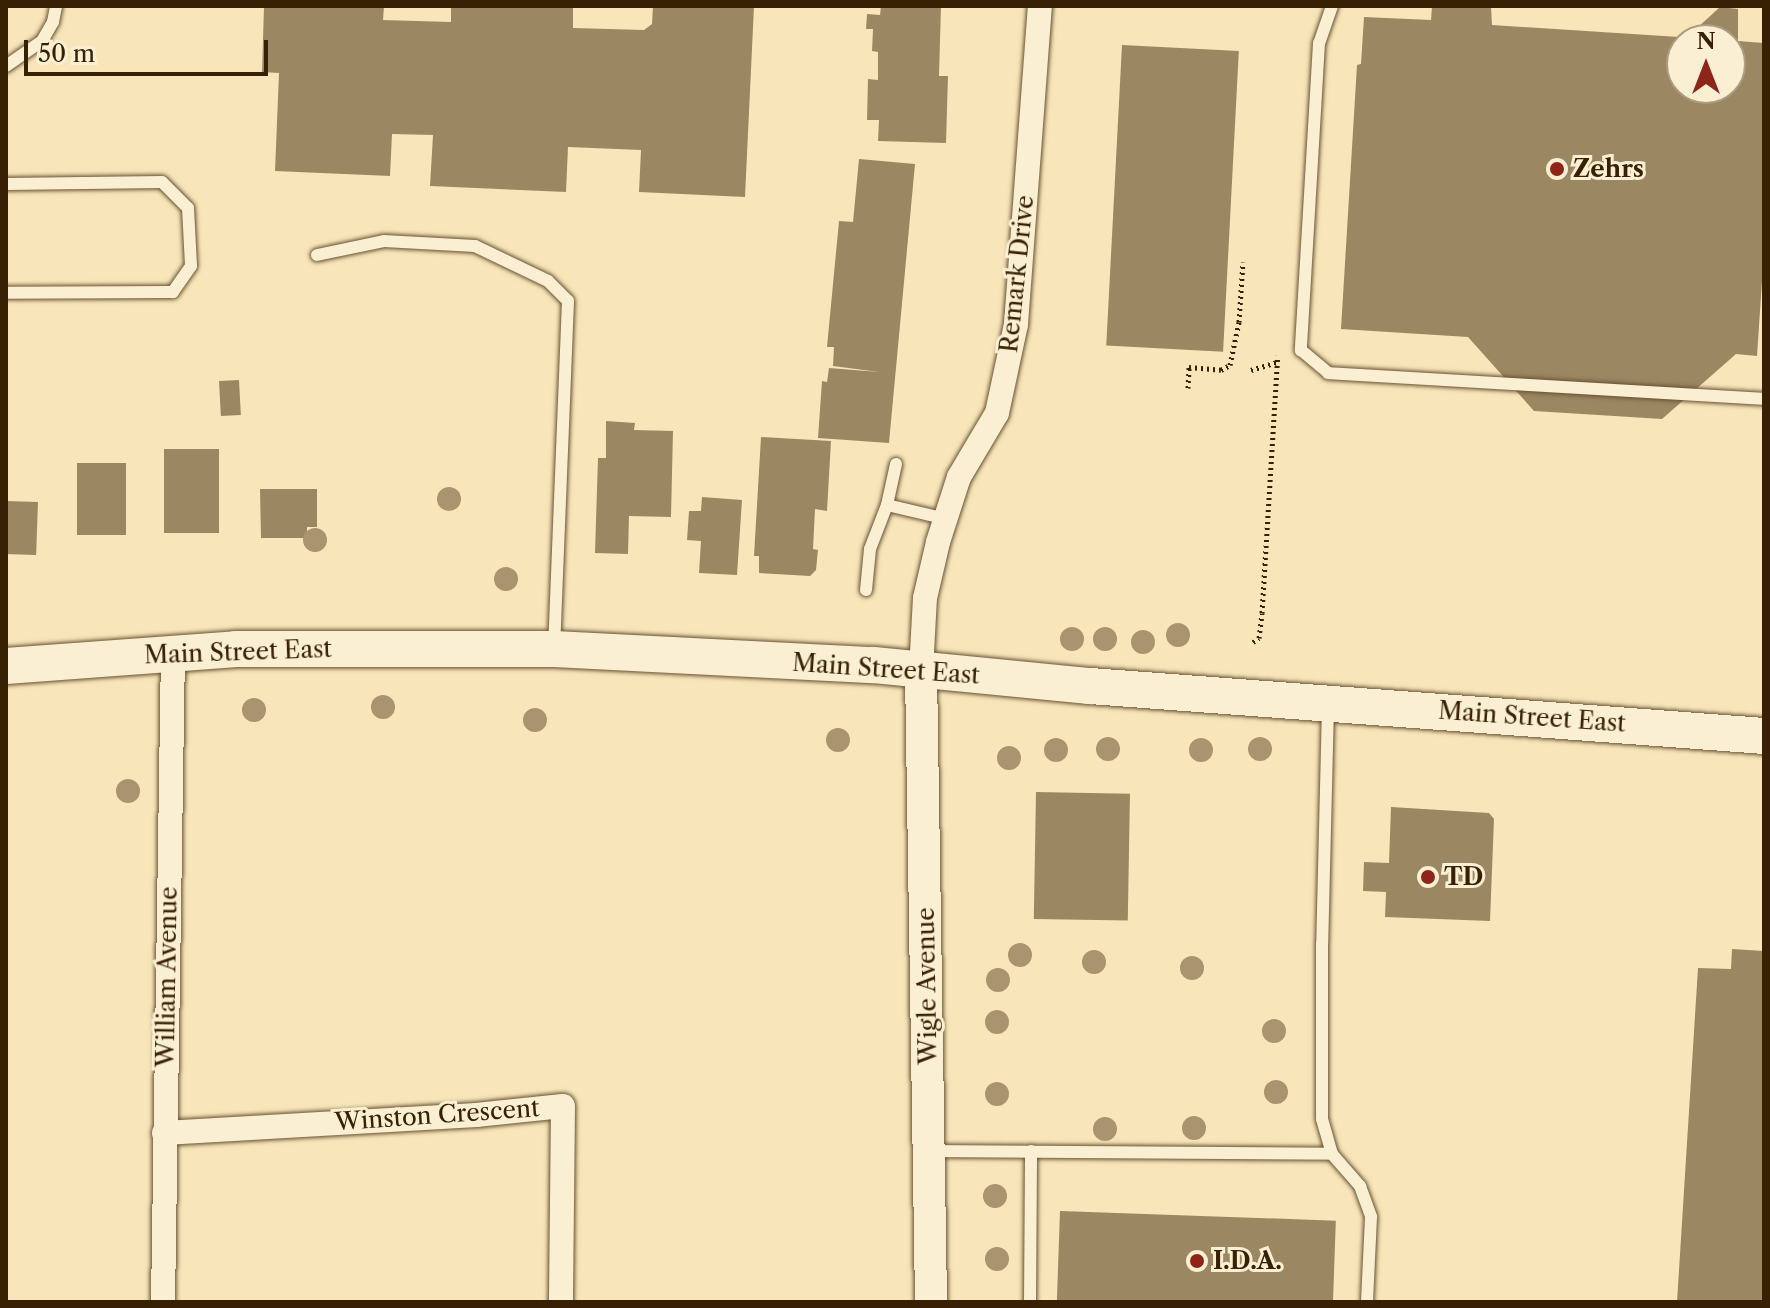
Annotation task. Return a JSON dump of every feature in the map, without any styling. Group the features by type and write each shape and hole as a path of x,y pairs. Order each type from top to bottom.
{"main road":[{"name":"Main Street East","path":"6,666 252,649 554,649 921,671 1764,736"}],"street":[{"name":"Remark Drive","path":"921,671 925,598 946,519 959,477 997,413 1016,324 1040,6"},
{"name":"William Avenue","path":"163,1302 173,653"},
{"name":"Wigle Avenue","path":"921,671 931,1302"},
{"name":"Winston Crescent","path":"164,1133 476,1115 563,1106 561,1302"}],"lane":[{"path":"6,66 42,41 53,22 56,6"},
{"path":"1332,6 1319,43 1301,350 1328,373 1764,399"},
{"path":"6,184 162,182 188,208 191,266 173,292 6,293"},
{"path":"317,255 384,241 475,246 548,281 568,301 554,649"},
{"path":"866,590 870,549 887,505 896,464"},
{"path":"887,505 946,519"},
{"path":"1328,703 1322,1103 1332,1154 1360,1186 1371,1217 1367,1302"},
{"path":"930,1151 1332,1154"},
{"path":"1030,1302 1031,1151"}],"path":[{"path":"1188,388 1189,367 1221,370 1230,365 1239,322 1243,262"},
{"path":"1253,642 1259,638 1262,613 1279,348"},
{"path":"1251,370 1278,362"}],"building":[{"path":"264,6 384,6 383,20 451,22 451,6 573,6 573,28 644,30 652,24 653,6 754,6 745,197 639,192 641,150 568,147 566,192 430,186 433,135 392,134 390,176 275,171 279,73 262,72"},
{"path":"881,6 941,6 939,76 948,76 946,143 878,141 879,120 867,120 868,79 878,80 878,52 872,51 873,29 866,29 867,14 880,15"},
{"name":"Zehrs","path":"1432,6 1491,6 1492,25 1666,36 1666,104 1746,104 1746,42 1764,43 1764,251 1757,356 1736,354 1662,419 1534,411 1468,337 1341,329 1357,65 1361,64 1364,17 1431,20"},
{"name":"Zehrs","path":"1720,7 1738,9 1738,24 1701,24"},
{"path":"1122,45 1239,51 1223,352 1106,346"},
{"path":"859,159 915,164 889,443 818,438 822,381 827,382 829,368 879,372 833,366 834,347 827,347 839,221 853,222"},
{"path":"239,380 241,415 221,416 219,381"},
{"path":"606,421 635,423 634,430 673,431 671,517 629,516 628,554 595,553 598,458 606,458"},
{"path":"761,437 831,441 827,511 815,509 813,549 818,550 816,570 810,576 759,573 759,556 754,556"},
{"path":"164,449 219,449 219,533 164,533"},
{"path":"77,463 126,463 126,535 77,535"},
{"path":"260,489 317,489 317,527 307,527 307,538 261,538"},
{"path":"702,497 742,500 737,575 699,573 701,541 687,540 689,511 701,511"},
{"path":"6,501 38,502 36,555 6,554"},
{"path":"1036,792 1130,794 1128,921 1034,919"},
{"name":"TD","path":"1391,807 1489,813 1494,819 1490,921 1385,917 1386,892 1363,891 1364,862 1389,863"},
{"path":"1732,949 1764,951 1764,1302 1677,1302 1698,968 1731,969"},
{"name":"I.D.A.","path":"1060,1211 1336,1221 1333,1302 1057,1302"}],"place":[{"name":"Zehrs","path":"1557,169"},
{"name":"TD","path":"1428,877"},
{"name":"I.D.A.","path":"1197,1261"}]}
